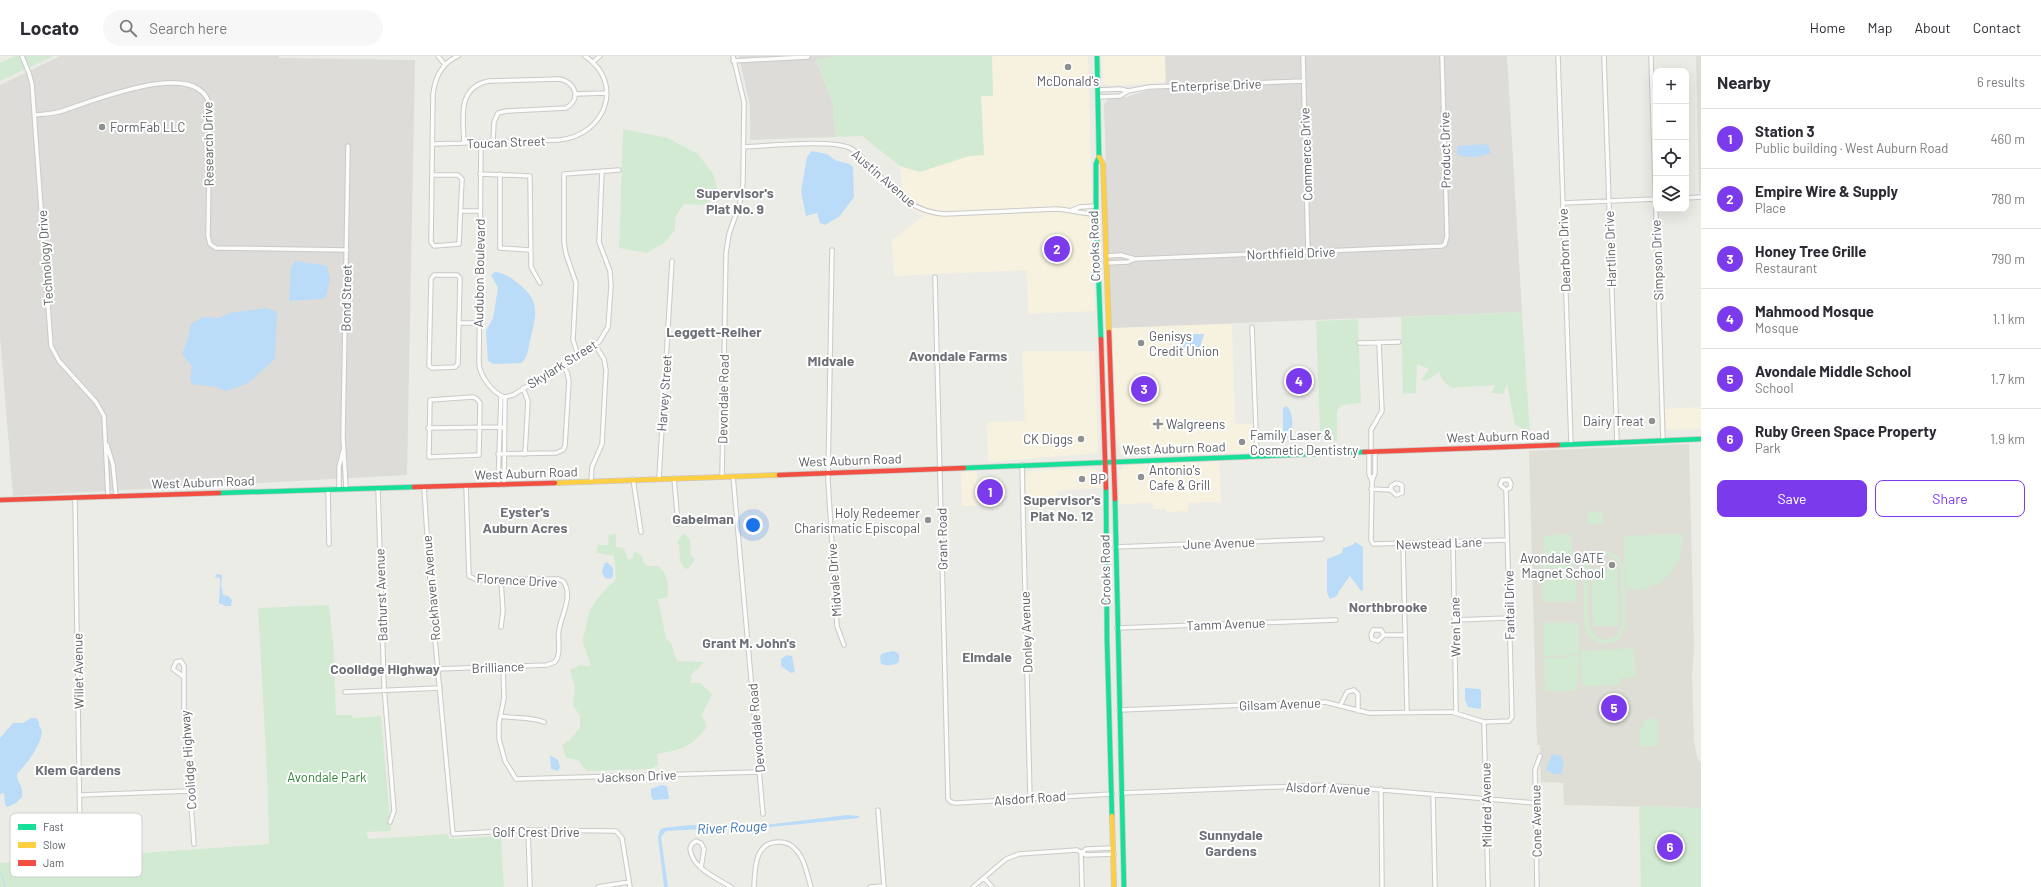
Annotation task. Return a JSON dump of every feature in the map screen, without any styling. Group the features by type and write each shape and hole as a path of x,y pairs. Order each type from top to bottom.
{"main road":[{"name":"Crooks Road","path":"1097,56 1099,157 1096,164 1096,214 1106,462 1109,706 1114,887"},
{"name":"Crooks Road","path":"1099,157 1103,164 1114,444 1115,547 1124,887"},
{"path":"1096,206 1101,207 1104,214"},
{"path":"1097,256 1101,262 1106,263"},
{"path":"1098,288 1104,288 1107,293"},
{"path":"1101,366 1107,366 1110,372"},
{"name":"West Auburn Road","path":"0,500 346,488 591,482 633,479 1701,439"},
{"path":"1105,441 1109,445 1114,444"},
{"path":"1106,478 1112,479 1115,483"},
{"path":"1107,541 1110,548 1115,547"},
{"path":"1107,575 1112,575 1116,578"},
{"path":"1109,706 1112,711 1119,710"},
{"path":"1111,754 1116,754 1120,759"},
{"path":"1114,870 1117,876 1123,875"}],"street":[{"name":"Technology Drive","path":"22,56 31,78 35,115 51,346 59,361 102,411 106,425 108,496"},
{"path":"438,56 446,65"},
{"path":"432,175 460,176 461,211 459,244 432,244 432,175 434,84 439,72 458,56"},
{"path":"575,94 606,93 603,80 593,62 585,56"},
{"path":"593,62 600,56"},
{"name":"Devondale Road","path":"722,476 726,253 729,234 742,196 744,147 743,96 733,61 733,56"},
{"name":"Commerce Drive","path":"1303,56 1308,252"},
{"name":"Product Drive","path":"1442,56 1447,236 1445,244"},
{"name":"Dearborn Drive","path":"1558,56 1571,444"},
{"name":"Hartline Drive","path":"1604,56 1617,442"},
{"name":"Simpson Drive","path":"1651,56 1655,176"},
{"path":"733,61 808,57"},
{"path":"464,143 464,103 469,92 480,83 490,81 559,79 570,83 575,94 571,104 566,108 507,111 498,114 494,122 493,142"},
{"name":"Enterprise Drive","path":"1098,90 1120,89 1128,91 1161,87 1304,81"},
{"name":"Research Drive","path":"200,84 206,93 210,107 208,236 210,244 216,248 347,250"},
{"path":"35,115 63,110 110,89"},
{"name":"Enterprise Drive","path":"1098,97 1120,96 1128,91"},
{"name":"Toucan Street","path":"433,144 559,140 580,135 588,130 600,117 605,103 606,93"},
{"name":"Audubon Boulevard","path":"481,142 478,323 480,372 503,396"},
{"name":"Austin Avenue","path":"744,147 830,144 846,146 858,153 908,203 928,212 945,214 1072,210 1080,207 1096,206"},
{"name":"Bond Street","path":"339,489 340,467 343,450 348,146"},
{"path":"578,355 573,340 576,283 566,254 564,242 564,174 619,170"},
{"name":"Skylark Street","path":"503,396 513,395 595,344 603,338 608,327 611,286 610,272 599,242 602,172"},
{"path":"480,174 530,176 530,250 532,270 540,284"},
{"path":"500,174 500,248 530,250"},
{"path":"1689,198 1701,197"},
{"path":"1563,203 1653,199"},
{"name":"Austin Avenue","path":"1072,210 1080,214 1096,214"},
{"path":"461,211 480,211"},
{"name":"Simpson Drive","path":"1656,212 1663,440"},
{"name":"Northfield Drive","path":"1106,256 1121,255 1135,259 1438,247 1445,244"},
{"name":"Midvale Drive","path":"832,250 828,472 837,626 844,645"},
{"name":"Northfield Drive","path":"1106,263 1128,262 1135,259"},
{"name":"Harvey Street","path":"659,478 672,261"},
{"path":"459,276 459,323 457,366 430,368 432,277 459,276"},
{"name":"Grant Road","path":"935,277 948,797 950,801"},
{"path":"459,323 478,323"},
{"path":"1252,326 1257,456"},
{"path":"1359,344 1400,342"},
{"path":"1379,343 1382,411 1371,430 1375,473 1371,489 1391,490"},
{"path":"591,482 592,467 602,444 606,370 604,359 595,344"},
{"path":"498,454 556,453 560,452 564,448 568,381 567,372 562,365"},
{"path":"523,388 528,401 525,454"},
{"path":"498,485 499,427 503,396"},
{"path":"503,396 505,427 504,484"},
{"path":"433,399 477,399 480,406 480,426 479,453 476,457 429,456 428,402 433,399"},
{"path":"428,428 480,426 505,427"},
{"name":"Technology Drive","path":"107,444 114,465 116,496"},
{"name":"Bond Street","path":"343,450 346,463 346,488"},
{"path":"1372,452 1369,474 1372,481"},
{"name":"Donley Avenue","path":"1022,465 1030,798"},
{"name":"Devondale Road","path":"733,476 763,814"},
{"path":"674,478 678,524"},
{"path":"633,479 641,532"},
{"name":"Florence Drive","path":"466,486 468,572 471,578 477,580 558,579 564,583 566,604 559,631 559,654 557,660"},
{"name":"Rockhaven Avenue","path":"424,487 431,596 453,834"},
{"name":"Bathurst Avenue","path":"378,488 384,690 394,811 390,822"},
{"path":"328,489 329,544"},
{"name":"Newstead Lane","path":"1371,489 1372,543 1403,544 1507,540"},
{"name":"Fantail Drive","path":"1506,490 1512,717 1510,720"},
{"name":"Willet Avenue","path":"76,498 80,813"},
{"name":"June Avenue","path":"1115,547 1322,539"},
{"name":"Wren Lane","path":"1453,542 1456,712"},
{"path":"1403,544 1407,712"},
{"path":"501,580 503,611 501,627"},
{"path":"1454,620 1509,618"},
{"name":"Tamm Avenue","path":"1117,628 1336,620"},
{"path":"1384,635 1405,635"},
{"name":"Brilliance","path":"438,669 547,666 557,660"},
{"name":"Coolidge Highway","path":"184,677 174,670 173,664 180,661 184,664 184,677 184,706 194,844"},
{"path":"503,667 504,698 501,716 531,718 544,722"},
{"path":"346,692 440,688"},
{"path":"1340,706 1347,692 1354,690 1359,697 1358,711"},
{"name":"Gilsam Avenue","path":"1119,710 1322,702 1372,714 1456,712 1484,722 1508,722 1510,720"},
{"name":"Jackson Drive","path":"501,716 499,734 501,750 508,768 516,779 759,772"},
{"name":"Mildred Avenue","path":"1484,722 1488,887"},
{"name":"Cone Avenue","path":"1537,887 1535,770 1540,756"},
{"name":"Alsdorf Avenue","path":"1121,793 1310,786 1381,790 1535,803"},
{"path":"1381,790 1382,887"},
{"path":"80,794 189,791"},
{"name":"Alsdorf Road","path":"950,801 956,803 1112,794"},
{"path":"1433,794 1435,887"},
{"path":"870,887 884,886 878,810"},
{"path":"528,830 530,887"},
{"name":"Golf Crest Drive","path":"453,834 528,830 619,832 622,838 629,882"},
{"path":"701,868 704,846 696,841 692,844 690,851 695,861 701,868 732,887"},
{"path":"754,887 755,861 759,853 766,846 777,842 789,844 799,853 805,865 811,887"},
{"path":"1081,852 1086,850 1113,848"},
{"path":"973,887 1006,859 1019,854 1077,850 1086,855 1114,854"},
{"path":"1081,852 1082,887"},
{"path":"984,878 992,887"},
{"path":"598,887 629,882 630,887"}],"shaded area":[{"path":"60,56 279,56 279,58 415,60 407,475 13,496 0,336 0,85"},
{"path":"739,56 841,56 816,60 833,104 835,137 750,140 750,106"},
{"path":"992,56 1088,56 1095,311 1028,314 1027,270 894,276 892,240 924,216 904,205 900,166 920,172 969,156 984,155 981,96 993,96"},
{"path":"1102,56 1165,56 1166,82 1110,86 1103,83"},
{"path":"1165,56 1507,56 1522,312 1111,328 1104,104 1109,98 1126,97 1149,90 1166,89"},
{"path":"1696,56 1701,56 1701,193 1699,193"},
{"path":"1232,324 1235,424 1254,424 1254,452 1131,456 1125,456 1120,453 1115,420 1111,328"},
{"path":"1022,351 1095,351 1098,453 988,462 987,422 1025,421"},
{"path":"1701,407 1701,429 1666,430 1664,409"},
{"path":"1689,444 1694,648 1692,676 1694,740 1697,757 1701,763 1701,808 1564,805 1563,783 1541,782 1540,745 1537,745 1529,451"},
{"path":"1219,461 1221,502 1188,503 1188,511 1166,512 1166,509 1153,509 1153,503 1119,504 1119,471 1125,465"},
{"path":"1094,468 1101,475 1101,488 1058,491 1058,502 1025,502 1026,475 1030,471"},
{"path":"977,471 978,506 962,506 961,472"}],"green space":[{"path":"15,56 54,56 0,81 0,63"},
{"path":"841,56 992,56 993,96 981,96 984,155 969,156 920,172 900,166 862,136 835,137 833,104 816,59"},
{"path":"623,129 668,138 698,154 714,175 718,194 704,205 684,204 676,216 675,230 664,243 647,253 619,248"},
{"path":"1522,312 1530,433 1515,425 1507,384 1503,394 1491,393 1495,385 1451,388 1442,379 1439,372 1426,381 1421,380 1429,369 1417,364 1416,393 1403,394 1401,317"},
{"path":"1358,319 1361,403 1342,405 1337,410 1337,441 1324,441 1320,435 1316,321"},
{"path":"1603,511 1603,524 1588,524 1588,512"},
{"path":"616,533 616,547 624,548 628,560 633,558 634,551 642,556 644,564 649,566 658,566 664,573 668,584 667,598 658,599 666,638 671,643 677,661 704,662 691,675 691,683 700,683 712,694 702,715 707,727 696,739 686,746 674,751 657,754 658,765 651,769 586,771 578,760 566,758 562,745 571,739 580,727 580,716 573,705 575,688 570,670 580,665 591,666 582,640 588,616 602,593 616,579 614,556 596,553 598,545 608,545 609,535"},
{"path":"682,534 685,534 690,540 691,556 695,559 688,569 684,568 680,561 679,545 677,543"},
{"path":"1571,534 1573,565 1571,568 1542,569 1544,536"},
{"path":"1683,534 1683,542 1679,558 1676,565 1667,577 1653,586 1643,589 1633,590 1626,587 1623,540 1626,536"},
{"path":"1608,551 1619,557 1624,568 1626,625 1620,638 1611,643 1601,644 1592,640 1586,631 1583,557","holes":["1606,554 1617,560 1620,569 1622,624 1618,635 1606,640 1596,637 1589,626 1588,569 1591,561 1595,557"]},
{"path":"1617,568 1619,626 1593,626 1591,569"},
{"path":"1574,570 1576,572 1576,601 1545,602 1543,600 1542,571"},
{"name":"Avondale Park","path":"329,605 333,640 336,715 352,715 352,718 381,716 391,831 367,832 368,839 448,834 449,839 501,836 504,887 0,887 0,863 10,862 10,877 142,877 142,853 269,844 267,774 258,608"},
{"path":"1545,623 1576,623 1579,625 1579,655 1544,656"},
{"path":"1634,648 1636,677 1620,678 1620,685 1582,686 1580,651"},
{"path":"1579,656 1577,689 1575,691 1545,690 1544,658"},
{"path":"1644,719 1658,719 1658,746 1640,747 1640,728 1644,724"},
{"path":"1639,806 1701,808 1701,887 1641,887"}],"water":[{"path":"1486,144 1490,148 1490,153 1469,157 1460,156 1457,154 1457,147 1459,146"},
{"path":"812,151 827,154 835,160 849,164 853,167 854,197 840,216 825,225 820,223 817,213 806,216 801,191 807,157"},
{"path":"296,261 327,266 330,279 326,297 321,299 289,301 291,267"},
{"path":"495,272 511,278 523,288 529,294 535,307 534,322 527,353 525,359 521,363 494,364 488,361 486,331 493,318 498,288 491,275"},
{"path":"267,308 277,312 275,359 247,384 226,391 217,387 192,384 190,379 192,366 182,354 191,324 203,317 219,318 229,313"},
{"path":"1183,334 1204,334 1199,351 1182,349"},
{"path":"1286,406 1289,408 1292,416 1292,430 1289,438 1286,438 1283,433 1283,408"},
{"path":"1355,542 1363,547 1363,590 1361,591 1350,576 1337,596 1330,599 1327,593 1327,559 1342,553 1343,548 1353,545"},
{"path":"607,562 613,568 613,577 610,579 605,578 602,572 604,564"},
{"path":"216,574 222,575 221,585 223,595 228,596 232,600 231,606 225,606 219,603 220,578 215,577"},
{"path":"894,651 899,654 899,662 890,665 881,664 880,656 883,653"},
{"path":"787,655 792,656 795,672 791,673 781,666 781,659"},
{"path":"1465,688 1480,689 1481,708 1468,707 1465,700"},
{"path":"31,718 36,718 39,722 42,731 41,737 33,754 17,774 22,789 22,797 16,803 7,807 5,804 4,793 0,794 0,738 13,723 23,723"},
{"path":"1552,754 1561,756 1564,764 1561,774 1553,774 1546,769"},
{"path":"550,755 558,760 560,767 558,771 551,769"},
{"path":"661,785 667,786 669,799 653,800 651,789"},
{"name":"River Rouge","path":"847,815 859,816 859,818 753,829 724,828 666,831 661,837 668,887 664,887 658,837 660,830 663,828 690,825 765,825"}],"waterway":[{"path":"0,873 3,877 5,887"}],"traffic: fast":[{"path":"1097,56 1099,157 1096,164 1096,214 1101,339"},
{"path":"1558,445 1701,439"},
{"path":"964,468 1364,452"},
{"path":"219,493 414,487"},
{"path":"1106,488 1107,640 1112,816"},
{"path":"1115,499 1124,887"}],"traffic: slow":[{"path":"1099,157 1103,164 1109,332"},
{"path":"555,483 779,475"},
{"path":"1112,816 1114,887"}],"traffic: jam":[{"path":"1109,332 1115,499"},
{"path":"1101,339 1106,488"},
{"path":"1364,452 1558,445"},
{"path":"779,475 964,468"},
{"path":"414,487 555,483"},
{"path":"0,500 219,493"}],"place":[{"name":"McDonald's","path":"1068,67"},
{"name":"FormFab LLC","path":"102,127"},
{"name":"Empire Wire & Supply","path":"1057,249"},
{"name":"Genisys Credit Union","path":"1141,343"},
{"name":"Mahmood Mosque","path":"1299,381"},
{"name":"Honey Tree Grille","path":"1144,389"},
{"name":"Dairy Treat","path":"1652,421"},
{"name":"Walgreens","path":"1158,424"},
{"name":"CK Diggs","path":"1081,439"},
{"name":"Family Laser & Cosmetic Dentistry","path":"1242,442"},
{"name":"Antonio's Cafe & Grill","path":"1141,477"},
{"name":"BP","path":"1082,479"},
{"name":"Station 3","path":"990,492"},
{"name":"Holy Redeemer Charismatic Episcopal","path":"928,520"},
{"name":"Avondale GATE Magnet School","path":"1612,565"},
{"name":"Avondale Middle School","path":"1614,708"},
{"name":"Ruby Green Space Property","path":"1670,847"}],"district":[{"name":"Supervisor's Plat No. 9","path":"735,200"},
{"name":"Leggett-Reiher","path":"714,331"},
{"name":"Avondale Farms","path":"958,355"},
{"name":"Midvale","path":"831,360"},
{"name":"Supervisor's Plat No. 12","path":"1062,508"},
{"name":"Gabelman","path":"703,518"},
{"name":"Eyster's Auburn Acres","path":"525,520"},
{"name":"Northbrooke","path":"1388,606"},
{"name":"Grant M. John's","path":"749,642"},
{"name":"Elmdale","path":"987,656"},
{"name":"Coolidge Highway","path":"385,668"},
{"name":"Klem Gardens","path":"78,769"},
{"name":"Sunnydale Gardens","path":"1231,842"}]}
